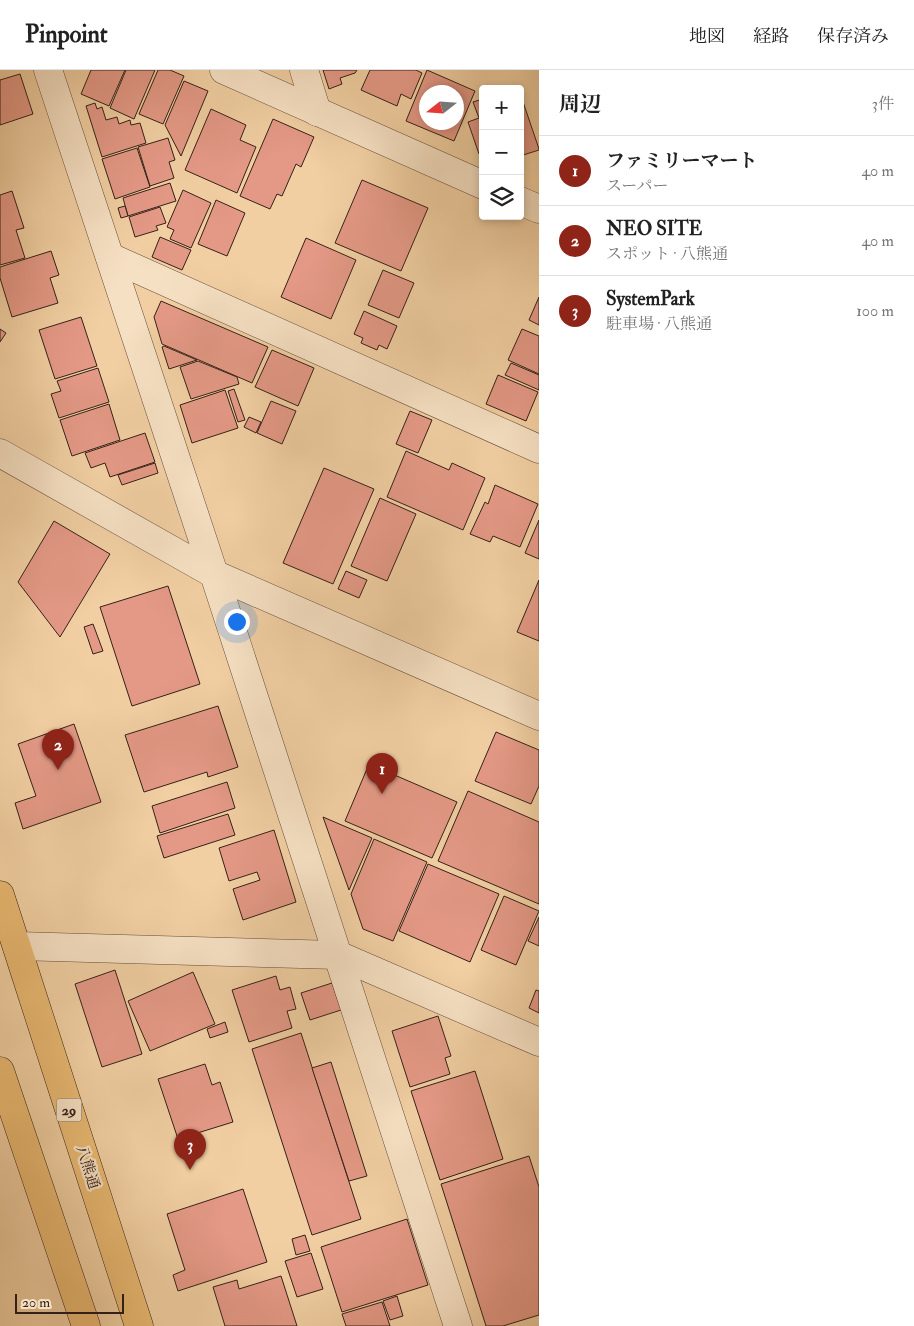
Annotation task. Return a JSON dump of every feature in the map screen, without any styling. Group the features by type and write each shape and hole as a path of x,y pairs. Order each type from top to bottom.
{"main road":[{"name":"八熊通","path":"0,895 138,1326"},
{"path":"0,1071 86,1326"}],"street":[{"path":"48,70 458,1326"},
{"path":"224,70 479,183"},
{"path":"304,70 317,112"},
{"path":"524,203 539,209"},
{"path":"110,257 539,449"},
{"path":"0,454 214,574 539,716"},
{"path":"17,946 338,955 539,1042"}],"building":[{"path":"91,70 125,70 109,106 81,94"},
{"path":"126,70 155,70 134,119 110,108"},
{"path":"158,70 170,70 184,76 163,124 139,114"},
{"path":"323,70 357,70 355,73 340,78 342,84 329,89"},
{"path":"370,70 416,70 422,73 411,99 401,94 397,106 361,90"},
{"path":"427,70 461,85 421,85"},
{"path":"20,74 33,114 0,125 0,80"},
{"path":"184,81 208,91 181,156 165,125"},
{"path":"464,86 475,91 464,117"},
{"path":"419,89 419,126 406,121"},
{"path":"479,100 479,118 473,102"},
{"path":"95,103 97,109 102,107 106,120 117,117 119,124 130,120 131,125 140,123 146,143 102,157 86,106"},
{"path":"524,105 539,150 524,155"},
{"path":"211,109 246,125 240,140 256,147 237,193 185,170"},
{"path":"479,118 479,154 468,122"},
{"path":"273,119 314,137 301,167 296,164 282,196 277,194 270,209 240,196"},
{"path":"428,130 459,130 454,141"},
{"path":"168,138 175,160 169,162 174,178 150,186 138,147"},
{"path":"137,148 150,187 115,199 102,159"},
{"path":"362,180 428,208 401,271 335,243"},
{"path":"170,183 176,201 128,216 123,198"},
{"path":"183,190 211,203 191,248 170,239 174,230 167,227"},
{"path":"12,191 24,228 16,230 25,258 0,265 0,195"},
{"path":"216,200 245,213 227,256 198,244"},
{"path":"125,206 128,216 121,218 118,208"},
{"path":"160,207 166,223 156,226 158,230 135,237 129,217"},
{"path":"160,237 191,250 182,270 152,257"},
{"path":"306,238 356,260 331,319 281,297"},
{"path":"51,251 59,275 50,278 58,303 12,317 0,278 0,267"},
{"path":"383,270 414,283 399,318 368,305"},
{"path":"539,297 539,325 529,320"},
{"path":"161,301 268,347 252,383 162,344 154,317"},
{"path":"364,311 397,326 387,349 379,345 377,350 361,343 363,338 354,334"},
{"path":"81,317 97,366 55,379 39,330"},
{"path":"0,329 6,333 0,342"},
{"path":"522,329 539,336 539,374 508,360"},
{"path":"164,346 197,360 169,369 162,347"},
{"path":"272,350 314,368 298,406 255,387"},
{"path":"198,361 237,377 239,384 191,399 180,367"},
{"path":"511,363 539,375 539,390 505,375"},
{"path":"98,368 109,402 59,418 51,394 61,391 57,381"},
{"path":"498,375 538,392 526,421 486,404"},
{"path":"234,389 245,420 238,422 228,391"},
{"path":"225,390 238,428 192,443 180,405"},
{"path":"271,401 296,411 282,444 257,433"},
{"path":"109,404 120,440 72,456 60,420"},
{"path":"410,411 432,420 418,453 396,444"},
{"path":"249,417 261,422 256,433 244,427"},
{"path":"145,433 155,462 110,477 105,463 91,468 85,453"},
{"path":"406,451 449,470 452,463 485,478 463,530 387,497"},
{"path":"155,463 158,473 122,485 118,475"},
{"path":"324,468 374,489 333,584 283,563"},
{"path":"495,485 538,504 520,547 493,536 490,542 470,534 485,502 488,504"},
{"path":"380,498 416,514 387,581 351,566"},
{"path":"539,520 539,559 525,553"},
{"path":"54,521 110,554 60,637 18,582"},
{"path":"346,571 367,580 359,598 338,589"},
{"path":"539,580 539,641 517,632"},
{"path":"168,586 200,684 132,706 100,607"},
{"path":"93,624 103,651 93,654 84,627"},
{"path":"218,706 238,767 208,777 207,772 144,792 125,735"},
{"path":"74,724 101,802 23,829 15,803 36,796 18,744"},
{"path":"496,732 539,750 539,786 531,804 475,781"},
{"path":"369,764 457,802 432,858 345,821"},
{"path":"227,782 235,808 160,833 152,806"},
{"path":"468,791 539,822 539,904 438,861"},
{"path":"228,814 235,835 164,858 157,836"},
{"path":"323,817 372,838 349,890"},
{"path":"274,830 296,902 243,920 233,889 260,880 257,872 229,881 219,848"},
{"path":"374,839 427,862 393,941 363,929 351,894"},
{"path":"428,864 499,894 470,962 399,931"},
{"path":"504,896 539,911 516,965 481,950"},
{"path":"539,917 539,946 528,941"},
{"path":"115,970 142,1054 102,1067 75,984"},
{"path":"193,972 215,1024 150,1051 128,1001"},
{"path":"276,976 280,990 290,987 296,1009 287,1011 292,1028 249,1042 232,990"},
{"path":"332,983 341,1010 310,1020 301,993"},
{"path":"536,990 539,991 539,1013 529,1008"},
{"path":"438,1016 451,1056 445,1058 450,1074 410,1087 392,1031"},
{"path":"225,1022 228,1032 210,1038 207,1029"},
{"path":"301,1033 361,1219 312,1235 252,1049"},
{"path":"331,1062 367,1176 349,1181 312,1068"},
{"path":"205,1064 212,1085 220,1082 233,1122 178,1139 158,1079"},
{"path":"475,1071 503,1159 440,1180 411,1091"},
{"path":"529,1156 539,1187 539,1315 503,1326 486,1326 441,1184"},
{"path":"243,1189 267,1262 178,1291 173,1275 185,1270 167,1214"},
{"path":"407,1219 428,1285 342,1312 321,1247"},
{"path":"305,1235 310,1251 296,1255 292,1239"},
{"path":"311,1253 323,1289 297,1297 285,1261"},
{"path":"281,1276 297,1326 225,1326 213,1287 237,1280 239,1289"},
{"path":"397,1296 403,1316 390,1320 383,1301"},
{"path":"382,1302 390,1326 346,1326 342,1314"}],"place":[{"name":"NEO SITE","path":"58,770"},
{"name":"ファミリーマート","path":"382,794"},
{"name":"SystemPark","path":"190,1170"}]}
